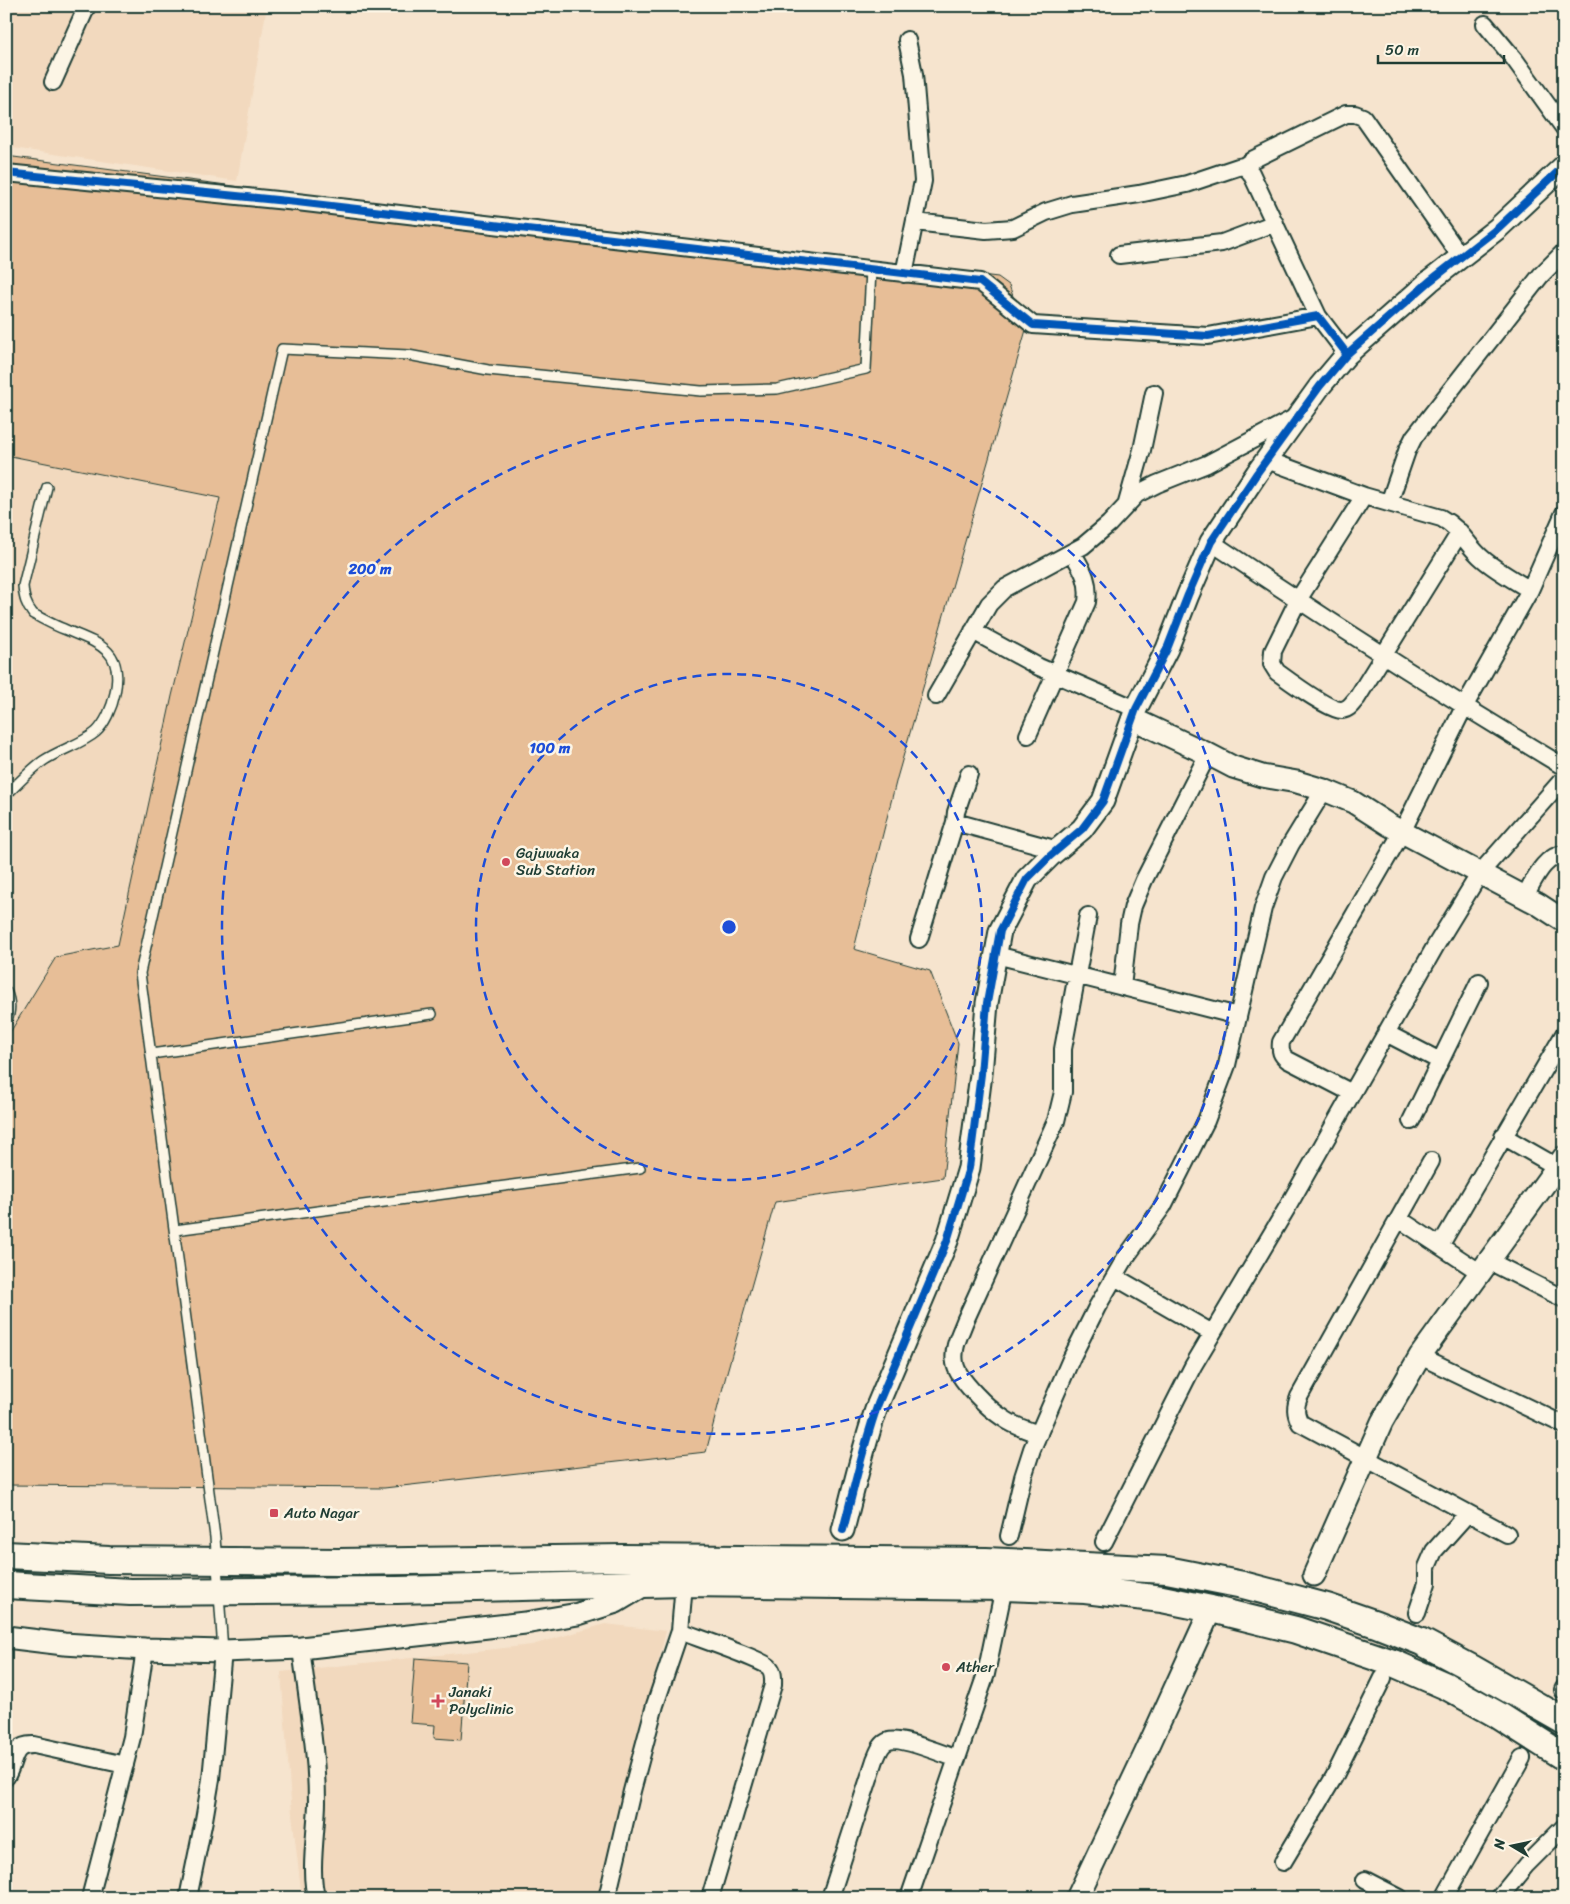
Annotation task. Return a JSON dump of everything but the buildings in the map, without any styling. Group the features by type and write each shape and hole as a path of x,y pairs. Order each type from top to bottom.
{"main road":[{"path":"6,1554 109,1560 340,1562 623,1558 967,1560 1040,1562 1167,1570 1243,1585 1327,1606 1376,1624 1422,1642 1473,1669 1564,1722"},
{"path":"6,1585 130,1592 397,1590 684,1583 1004,1587 1084,1590 1162,1599 1211,1608 1296,1630 1394,1663 1446,1686 1564,1757"}],"street":[{"path":"53,82 87,6"},
{"path":"1485,24 1515,60 1564,128"},
{"path":"904,274 923,181 914,74 907,40"},
{"path":"915,222 986,230 1013,228 1046,212 1064,207 1187,184 1238,166 1244,166 1254,159 1346,114 1355,114 1363,117 1461,257"},
{"path":"1244,166 1252,172 1318,316 1347,354"},
{"path":"843,1530 861,1453 869,1429 947,1240 969,1168 981,1074 987,1003 1000,932 1028,879 1082,829 1103,801 1135,714 1167,649 1211,542 1320,386 1347,354 1430,281 1498,228 1564,166"},
{"path":"6,173 297,202 980,282 1033,325 1208,336 1318,316"},
{"path":"1119,255 1222,243 1275,222"},
{"path":"1389,503 1407,451 1414,438 1541,275 1564,252"},
{"path":"1126,505 1142,450 1154,393"},
{"path":"936,696 989,604 1005,588 1083,546 1109,524 1137,494 1207,464 1299,415"},
{"path":"1267,460 1364,496 1441,518 1452,524 1483,559 1530,590"},
{"path":"1364,496 1298,600 1273,652 1272,664 1277,672 1329,706 1340,710 1349,708 1460,532"},
{"path":"1352,1093 1288,1060 1280,1050 1281,1042 1402,832 1464,707 1530,590 1562,522"},
{"path":"1211,542 1464,707 1564,767"},
{"path":"1028,735 1079,624 1088,593 1086,577 1072,552"},
{"path":"973,631 1135,714 1232,767 1262,776 1297,782 1324,790 1353,802 1402,832 1524,897 1564,921"},
{"path":"1122,987 1129,924 1133,906 1144,880 1208,754"},
{"path":"919,939 968,774"},
{"path":"1104,1542 1193,1366 1287,1208 1436,946 1480,873 1564,778"},
{"path":"1009,1536 1023,1477 1071,1359 1114,1277 1162,1206 1206,1120 1227,1065 1268,893 1291,844 1324,790"},
{"path":"955,822 1058,850"},
{"path":"1524,897 1546,862 1553,856 1564,854"},
{"path":"1039,1434 1016,1426 989,1407 965,1382 954,1362 956,1346 965,1321 1056,1122 1063,1092 1063,1049 1088,916"},
{"path":"996,955 1238,1016"},
{"path":"1411,1121 1479,982"},
{"path":"1386,1033 1440,1061"},
{"path":"1440,1246 1564,1034"},
{"path":"1314,1575 1382,1422 1420,1356 1561,1162 1503,1136"},
{"path":"1431,1161 1296,1405 1295,1415 1300,1423 1507,1534"},
{"path":"1398,1219 1440,1246 1485,1267 1564,1299"},
{"path":"1114,1277 1212,1333"},
{"path":"1420,1356 1564,1425"},
{"path":"1417,1613 1427,1583 1427,1567 1434,1551 1468,1513"},
{"path":"607,1898 652,1715 680,1631 684,1583"},
{"path":"6,1637 64,1644 145,1650 223,1651 301,1648 525,1623 578,1614 616,1602 646,1584"},
{"path":"910,1898 986,1674 1004,1587"},
{"path":"1077,1898 1150,1745 1211,1608"},
{"path":"680,1631 768,1666 773,1674 773,1686 710,1898"},
{"path":"301,1648 315,1762 317,1802 313,1881 317,1898"},
{"path":"90,1898 125,1766 136,1713 145,1650"},
{"path":"188,1898 211,1779 223,1651"},
{"path":"1283,1862 1334,1777 1382,1678"},
{"path":"830,1898 875,1760 883,1744 890,1740 907,1742 957,1759"},
{"path":"6,1777 16,1752 20,1746 26,1744 34,1744 125,1766"},
{"path":"1444,1898 1522,1758"},
{"path":"1499,1898 1526,1865 1564,1827"},
{"path":"1365,1880 1400,1898"}],"lane":[{"path":"223,1651 220,1591 202,1431 140,973 282,349 408,355 488,370 701,391 777,389 866,369 871,270"},
{"path":"6,795 42,762 95,732 110,712 114,696 115,661 108,652 98,644 33,614 24,598 23,586 47,487"},
{"path":"6,991 10,1003 9,1016 6,1022"},
{"path":"151,1054 432,1014"},
{"path":"175,1230 640,1168"}],"shaded area":[{"path":"6,6 267,6 237,181 6,147"},
{"path":"6,455 220,498 172,696 118,945 56,957 6,1039"},
{"path":"605,1624 666,1631 599,1898 302,1898 292,1814 281,1672 532,1645"}],"cycle path":[{"path":"843,1530 863,1451 878,1404 947,1241 969,1168 981,1074 987,1003 1000,931 1027,879 1050,856 1082,829 1103,801 1136,709 1167,649 1211,542 1257,473 1320,386 1347,354 1430,281 1498,228 1564,166"},
{"path":"6,173 297,202 980,282 1033,325 1208,336 1318,316 1347,354"}],"place":[{"name":"Gajuwaka Sub Station","path":"506,862"},
{"name":"Auto Nagar","path":"274,1513"},
{"name":"Ather","path":"946,1667"},
{"name":"Janaki Polyclinic","path":"438,1701"}]}
